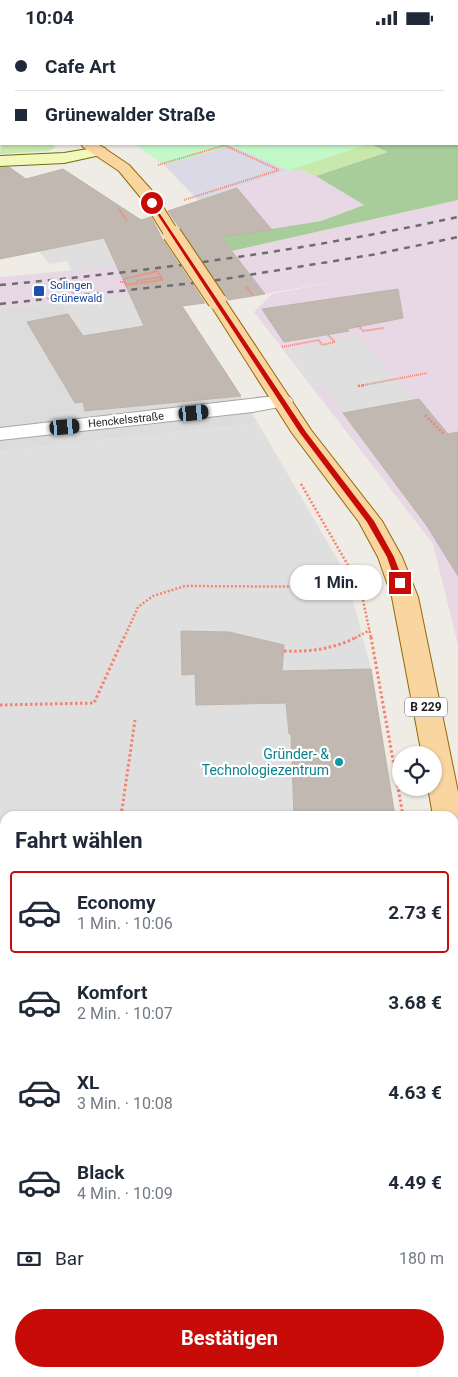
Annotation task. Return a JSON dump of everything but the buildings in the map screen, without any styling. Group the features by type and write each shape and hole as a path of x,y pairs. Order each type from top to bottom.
{"main road":[{"name":"B 229","path":"94,147 124,168 149,197 172,235 303,433 370,521 390,557 405,597 450,785 448,811"}],"street":[{"path":"0,161 64,158 94,147"},
{"name":"Henckelsstraße","path":"0,434 253,406 282,401"}],"path":[{"path":"154,166 224,145 279,170 184,201"},
{"path":"119,209 128,222"},
{"path":"120,282 125,282 126,285 162,280 157,271 124,279 125,282"},
{"path":"136,281 160,277"},
{"path":"69,281 72,294"},
{"path":"359,326 363,331 384,328"},
{"path":"276,349 319,340 322,345 335,342 328,335"},
{"path":"358,387 427,373"},
{"path":"425,415 444,435"},
{"path":"298,480 360,587 370,630 402,811"},
{"path":"0,705 94,703 138,607 153,596 165,591 185,586 360,587"},
{"path":"284,651 315,652 342,646 370,630"},
{"path":"122,811 135,720"}],"shaded area":[{"path":"231,146 290,171 198,200 164,165"},
{"path":"298,169 316,176 364,205 321,221 221,237 214,229 218,228 198,200"},
{"path":"458,200 458,645 433,544 254,312 272,294 348,279 265,294 232,251"},
{"path":"125,233 139,264 71,271 68,261 49,264 39,251"},
{"path":"139,264 158,293 0,308 0,277"},
{"path":"158,293 168,309 183,307 258,423 0,451 0,308"},
{"path":"158,293 190,319 83,336 61,303"},
{"path":"359,335 414,399 344,413 321,386 313,388 286,351"},
{"name":"Gründer- & Technologiezentrum","path":"258,423 350,581 352,597 371,669 379,730 394,811 0,811 0,451"}],"green space":[{"path":"1,145 53,145 56,147 48,151 0,154"},
{"path":"135,145 366,145 198,200 164,165"},
{"path":"372,145 389,152 316,176 298,169 290,171 231,146"},
{"path":"372,145 458,145 458,200 232,251 221,237 321,221 364,205 316,176 388,152"}],"railway":[{"path":"0,285 230,258 344,240 458,217"},
{"path":"0,304 212,281 377,254 458,237"}],"place":[{"name":"Solingen Grünewald","path":"39,291"},
{"name":"Gründer- & Technologiezentrum","path":"339,762"}],"route":[{"path":"152,203 303,433 370,521 390,557 400,583"}]}
